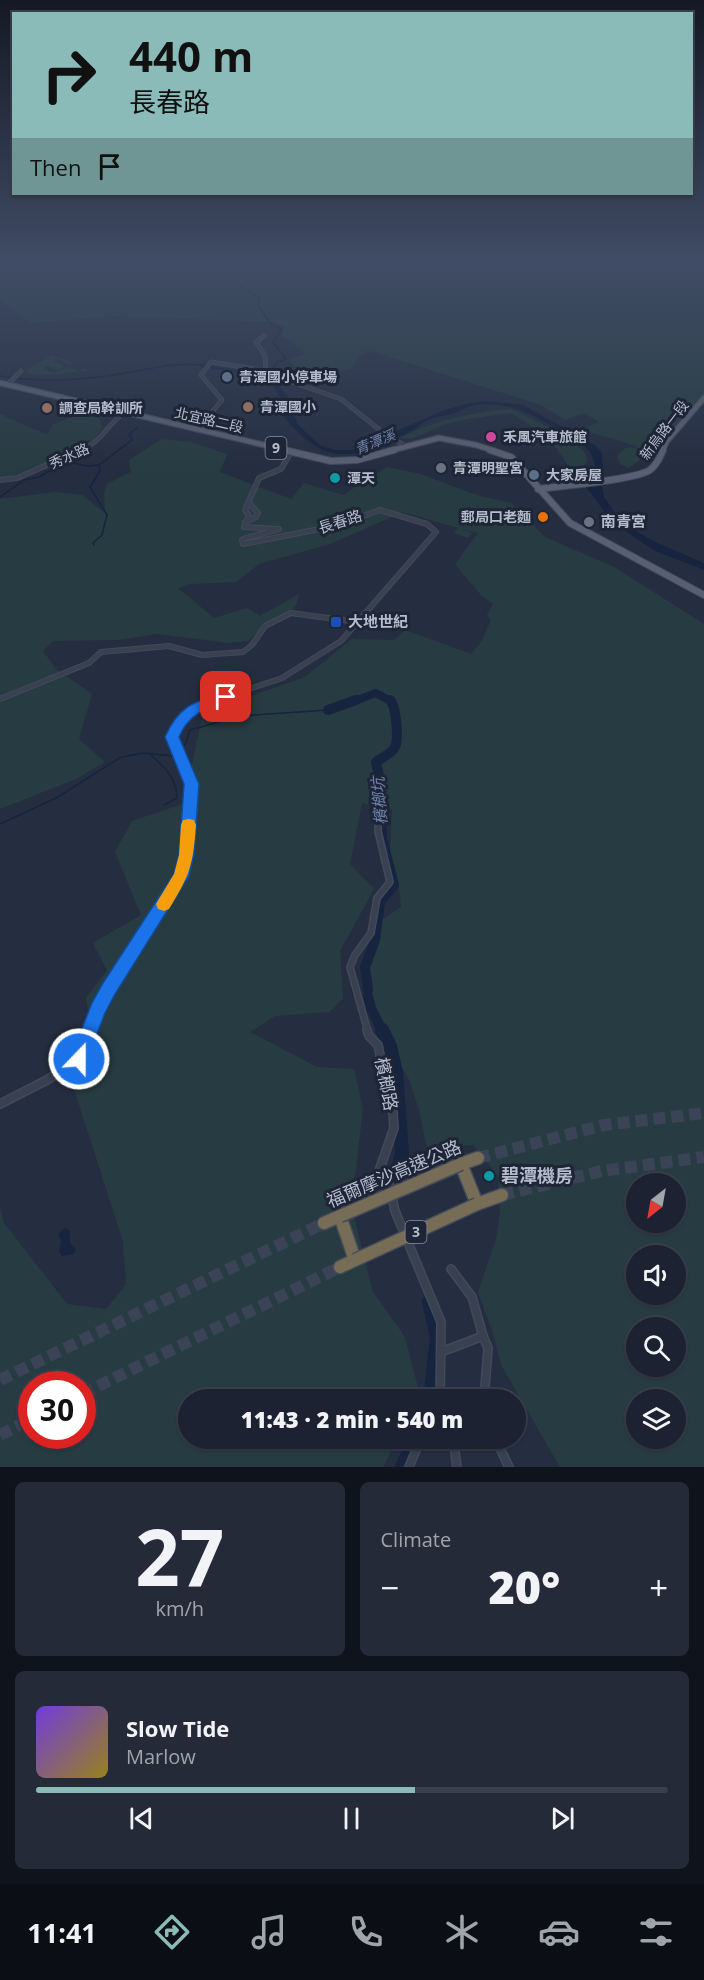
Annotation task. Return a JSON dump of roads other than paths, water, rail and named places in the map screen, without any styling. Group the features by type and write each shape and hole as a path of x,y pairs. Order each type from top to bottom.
{"highway":[{"name":"福爾摩沙高速公路","path":"324,1223 478,1158"},
{"path":"461,1164 477,1204"},
{"name":"3","path":"340,1267 477,1204 502,1195"},
{"path":"340,1216 355,1260"}],"main road":[{"name":"北宜路二段","path":"0,382 318,459 345,461 439,438 500,451 511,457 538,489"},
{"name":"新烏路一段","path":"538,489 632,476 650,470 658,461 668,441 704,398"},
{"name":"9","path":"538,489 540,495 567,525 704,596"}],"street":[{"path":"264,336 256,342 264,352 268,366 266,373"},
{"path":"198,429 222,400 203,379 202,373 212,362 266,373 341,399 386,435 406,446"},
{"path":"9,383 21,374"},
{"name":"秀水路","path":"0,480 17,478 94,445 105,434 112,422 125,412"},
{"path":"245,522 249,516 245,510 254,485 259,478 280,469 291,452"},
{"path":"245,522 256,517 258,513 249,503"},
{"name":"長春路","path":"0,1104 47,1080 79,1059 98,1009 109,988 181,876 186,855 191,784 172,737 179,722 197,706 282,678 341,641 434,536 435,529 432,526 380,510 335,525 246,544 242,542 247,537 270,534 279,529 272,527 247,529 243,525 245,522"},
{"path":"0,699 27,690 88,663 101,652 168,646 202,655 243,652 252,645 265,626 291,613 358,622"},
{"name":"檳榔路","path":"379,807 378,831 390,882 377,898 370,933 350,967 369,1036 378,1045 387,1089 392,1097 394,1128 379,1171 388,1180 395,1211 441,1322 440,1389"},
{"path":"451,1269 472,1297 488,1348 485,1389"},
{"path":"441,1352 483,1336"},
{"path":"409,1467 416,1449"},
{"path":"455,1449 457,1467"},
{"path":"500,1449 509,1467"}],"water":[{"path":"202,364 271,376 287,396 298,425 321,446 335,450 352,450 445,410 469,403 486,401 523,405 596,446 602,453 603,472 597,475 597,479 604,497 619,518 653,541 704,563 704,570 655,551 612,522 581,480 595,470 590,453 581,443 533,416 502,405 473,406 428,420 413,430 375,448 358,453 328,452 298,432 282,414 285,409 279,407 281,400 268,378 201,367"},
{"path":"65,1228 70,1231 70,1242 76,1250 74,1254 62,1256 59,1251 61,1242 58,1234"}],"waterway":[{"path":"270,372 278,362 286,359 273,342 282,329"},
{"name":"青潭溪","path":"0,376 70,380 167,366 201,365"},
{"path":"99,465 132,440 129,434 137,428"},
{"path":"0,497 24,480 39,477 56,467 74,463 87,466 99,465"},
{"path":"94,545 93,543 102,535 107,515 90,487 100,471 99,465"},
{"name":"檳榔坑","path":"352,702 376,693 391,701"},
{"name":"檳榔坑","path":"328,710 356,700"},
{"name":"檳榔坑","path":"368,990 365,967 375,940 380,902 394,885 382,839 380,781 376,762 392,752 396,743 397,730 391,701"},
{"name":"檳榔坑","path":"180,749 185,745 190,730 240,716 328,710"},
{"name":"檳榔坑","path":"0,824 58,797 121,757 144,753 173,756"},
{"path":"151,755 169,774 176,791 177,798 164,805"},
{"name":"檳榔坑","path":"368,996 371,1008 390,1046 396,1072 402,1153 396,1176"},
{"name":"檳榔坑","path":"429,1302 437,1337 431,1389"},
{"name":"檳榔坑","path":"402,1467 410,1449"}],"tunnel":[{"path":"478,1158 604,1125 704,1113"},
{"path":"502,1195 602,1171 704,1157"},
{"path":"0,1380 324,1223"},
{"path":"96,1387 340,1267"},
{"path":"0,1435 18,1426"}],"place":[{"name":"青潭國小停車場","path":"227,377"},
{"name":"青潭國小","path":"248,407"},
{"name":"調查局幹訓所","path":"47,408"},
{"name":"禾風汽車旅館","path":"491,437"},
{"name":"青潭明聖宮","path":"441,468"},
{"name":"大家房屋","path":"534,475"},
{"name":"潭天","path":"335,478"},
{"name":"郵局口老麵","path":"543,517"},
{"name":"南青宮","path":"589,522"},
{"name":"大地世紀","path":"336,622"},
{"name":"碧潭機房","path":"489,1176"}]}
